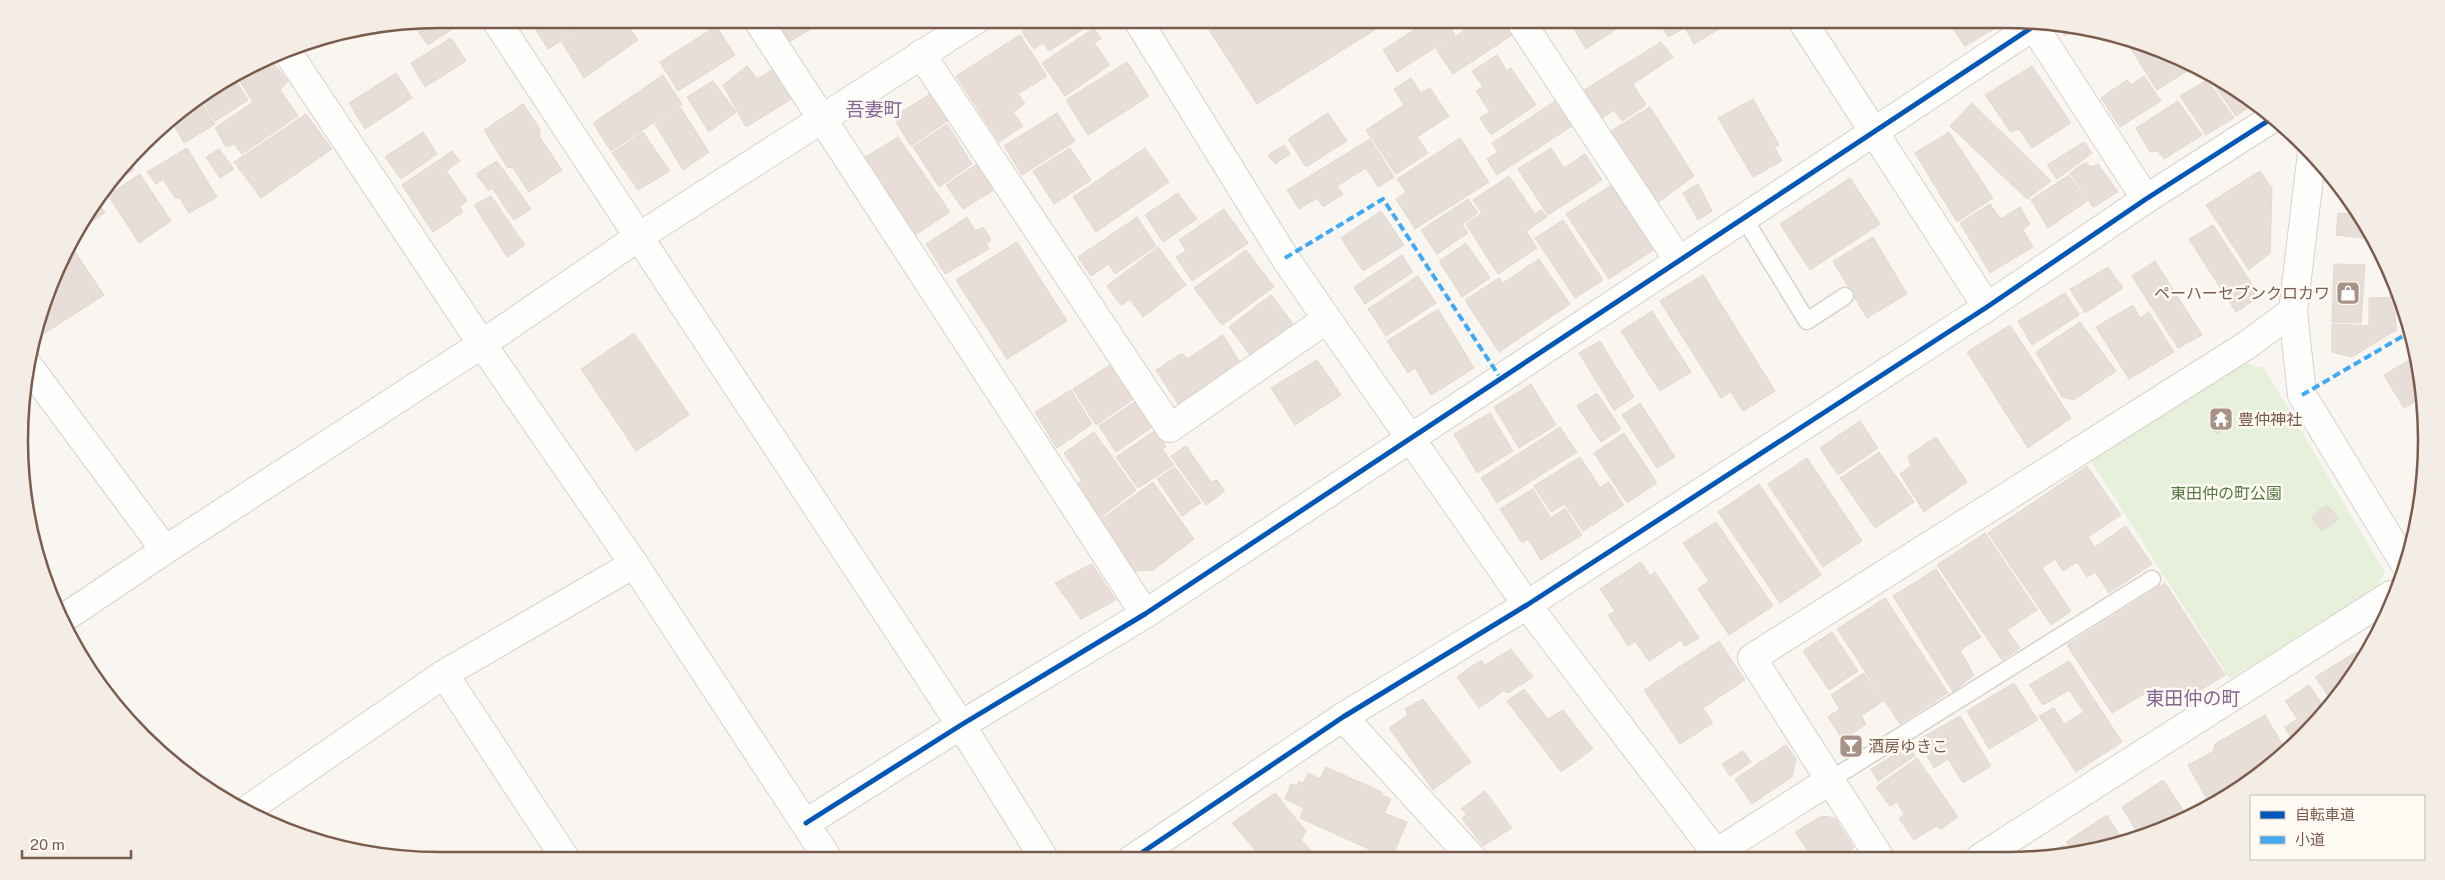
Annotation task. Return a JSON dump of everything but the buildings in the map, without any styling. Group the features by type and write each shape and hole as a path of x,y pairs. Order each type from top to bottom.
{"street":[{"path":"501,28 637,238 961,725 1041,852"},
{"path":"763,28 1145,614"},
{"path":"67,616 164,550 482,344 637,238 963,28"},
{"path":"1143,28 1285,258 1327,319 1527,605 1715,852"},
{"path":"1525,28 1679,261"},
{"path":"1806,28 1987,307"},
{"path":"806,822 961,725 1145,614 1875,132 2026,28"},
{"path":"2035,28 2146,199"},
{"path":"921,54 1170,428 1327,319"},
{"path":"290,56 482,344 634,564 825,852"},
{"path":"1143,852 1343,717 1527,605 1987,307 2146,199 2267,122"},
{"path":"2311,163 2293,311 2302,395 2400,557"},
{"path":"1876,852 1752,658 2247,345 2293,311"},
{"path":"33,372 164,550"},
{"path":"252,807 444,674 634,564"},
{"path":"1989,852 2386,598"},
{"path":"444,674 560,852"},
{"path":"1343,717 1467,852"},
{"path":"1724,852 1830,780"}],"lane":[{"path":"1744,218 1807,321 1845,296"},
{"path":"1830,780 2152,579"}],"green space":[{"name":"東田仲の町公園","path":"2241,362 2264,368 2385,573 2374,591 2230,679 2091,461"}],"marked path":[{"path":"1285,258 1383,199 1501,379"},
{"path":"2302,395 2404,336"}],"cycle path":[{"path":"806,823 961,725 1145,614 2031,28"},
{"path":"1143,852 1343,717 1527,605 1987,307 2146,199 2267,122"}],"place":[{"name":"ペーハーセブンクロカワ","path":"2348,293"},
{"name":"豊仲神社","path":"2221,419"},
{"name":"酒房ゆきこ","path":"1851,746"}],"district":[{"name":"吾妻町","path":"874,109"},
{"name":"東田仲の町","path":"2193,698"}]}
